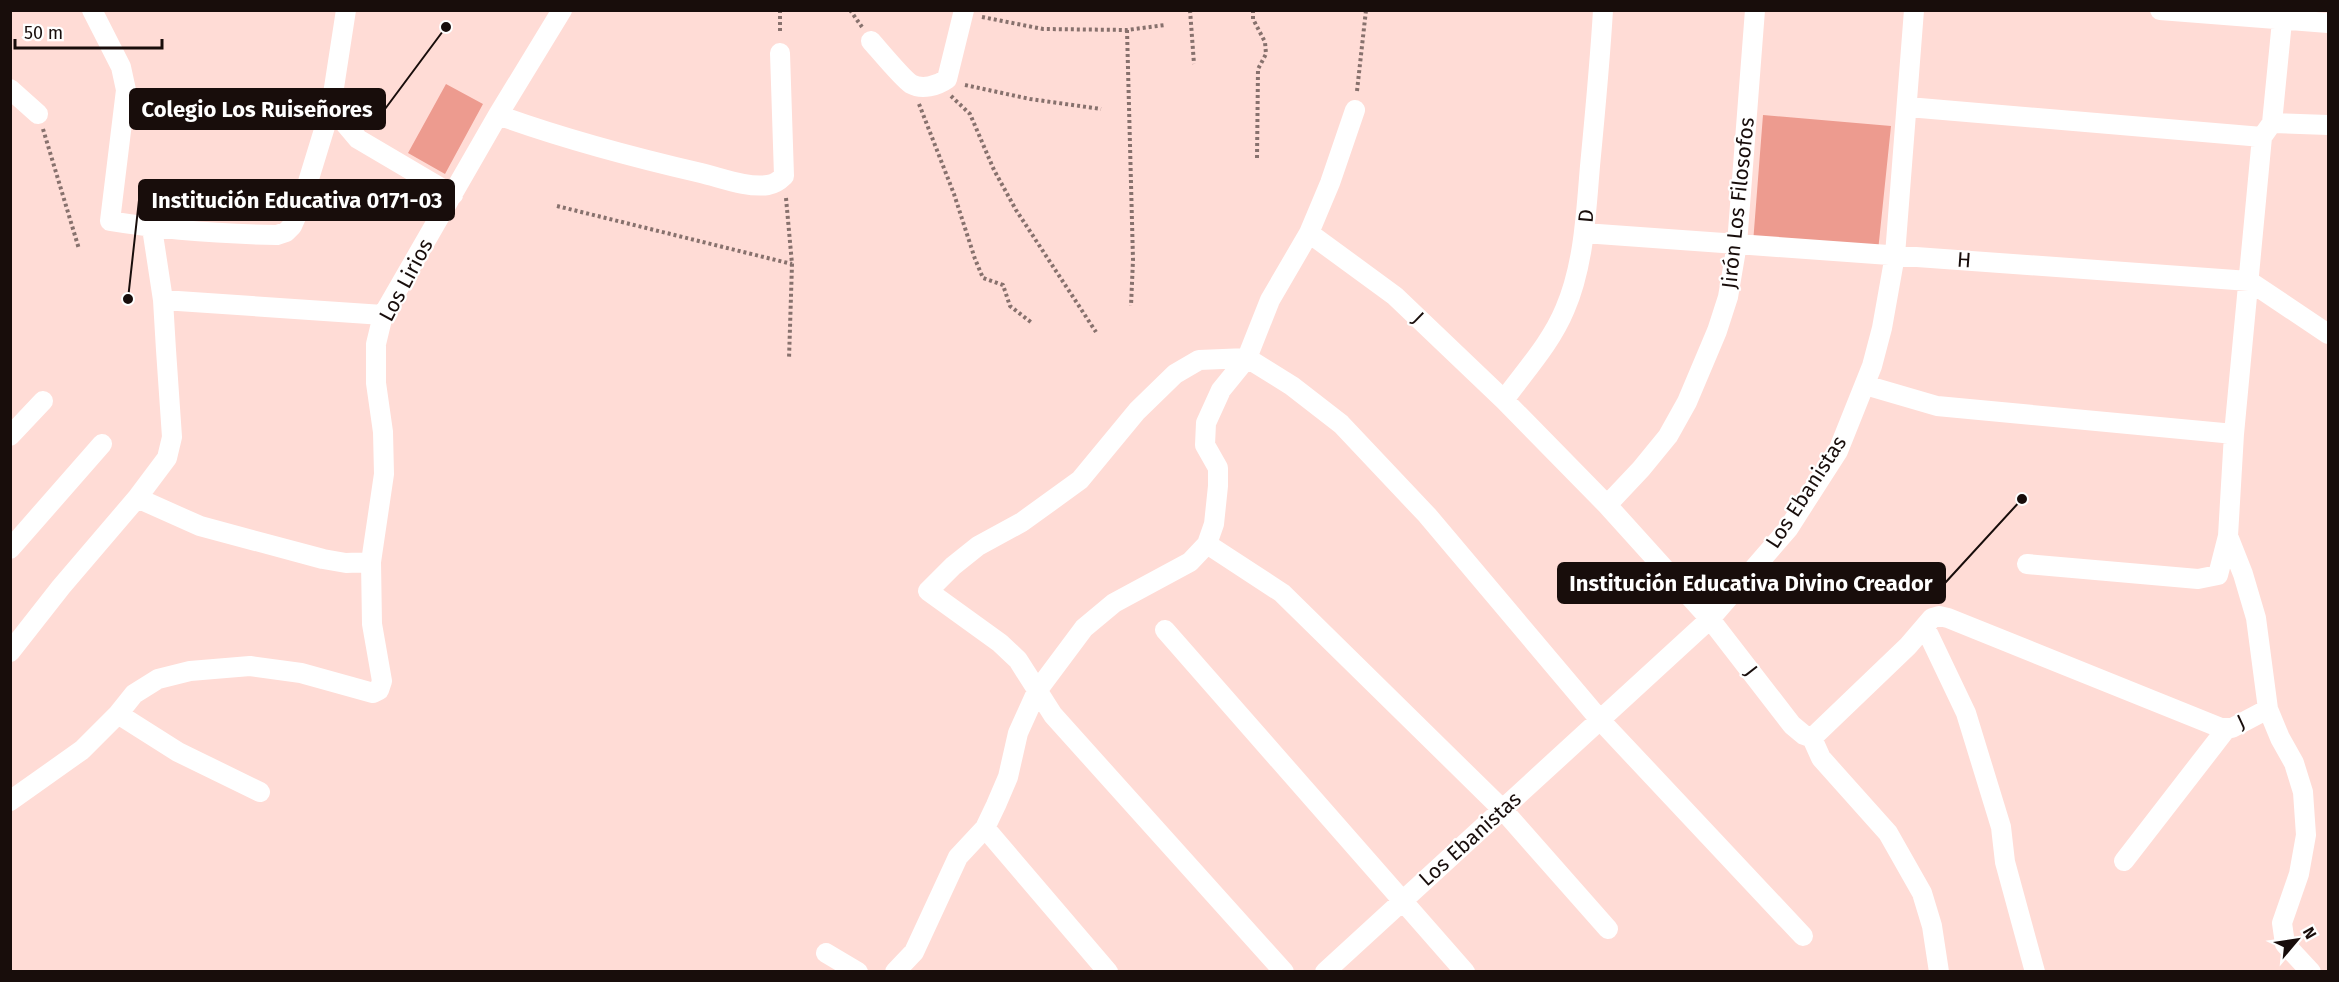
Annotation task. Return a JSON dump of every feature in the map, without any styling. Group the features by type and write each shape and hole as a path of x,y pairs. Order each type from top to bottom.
{"street":[{"path":"92,10 121,67 126,90 110,221 152,228 265,235 286,232 292,226 300,208 331,107 346,10"},
{"name":"Los Lirios","path":"118,714 134,694 158,679 190,671 250,666 301,673 373,693 379,690 382,681 372,624 371,562 384,474 383,432 376,383 376,344 383,315 498,115 562,10"},
{"name":"D","path":"1504,400 1550,338 1566,309 1575,278 1584,233 1603,10"},
{"name":"Jirón Los Filosofos","path":"1607,505 1668,436 1688,402 1717,331 1728,297 1737,244 1755,10"},
{"name":"Los Ebanistas","path":"1325,972 1710,620 1788,529 1838,451 1865,385 1882,328 1895,255 1914,10"},
{"path":"2160,10 2328,23"},
{"path":"871,41 910,84 926,87 939,85 947,79 963,12"},
{"path":"2027,564 2198,579 2218,575 2228,536 2249,281 2282,21"},
{"path":"498,115 567,139 747,184 768,185 777,183 784,176 780,53"},
{"path":"10,89 38,114"},
{"path":"1908,106 2267,130 2328,125"},
{"path":"331,107 358,139 453,195"},
{"path":"895,972 914,952 958,857 985,828 1008,777 1018,733 1037,691 1084,628 1114,603 1190,562 1207,544 1214,524 1218,468 1205,445 1206,423 1221,390 1246,358 1270,300 1309,233 1330,183 1355,110"},
{"path":"10,652 61,587 137,498 167,458 172,437 163,300 152,228"},
{"name":"J","path":"1309,233 1395,296 1504,400 1607,505 1710,620 1792,724 1804,735 1812,738 1908,646 1932,618 1939,616 2221,728 2232,728 2268,709"},
{"name":"H","path":"1584,233 2249,281 2328,334"},
{"path":"163,300 383,315"},
{"path":"1284,972 1053,715 1018,660 999,643 928,591 953,566 978,546 1022,522 1080,480 1137,411 1175,374 1199,360 1246,358 1292,386 1341,424 1427,515 1600,720 1803,936"},
{"path":"1865,385 1937,406 2235,434"},
{"path":"10,436 43,401"},
{"path":"10,549 102,444"},
{"path":"137,498 211,529 323,559 346,563 371,562"},
{"path":"2228,536 2243,574 2256,618 2268,709 2294,763 2303,792 2306,835 2299,874 2283,923 2285,944 2311,972"},
{"path":"1207,544 1282,593 1503,810 1608,930"},
{"path":"1925,627 1966,713 2001,827 2005,862 2035,972"},
{"path":"1165,630 1465,972"},
{"path":"10,801 82,750 118,714 178,752 260,792"},
{"path":"2124,861 2227,728"},
{"path":"1812,738 1821,758 1888,833 1922,892 1932,926 1939,972"},
{"path":"985,828 1108,972"},
{"path":"826,953 858,972"}],"path":[{"path":"780,10 780,53"},
{"path":"1190,10 1194,64"},
{"path":"1253,10 1253,19 1265,42 1266,54 1258,69 1257,159"},
{"path":"1355,110 1366,10"},
{"path":"963,12 1043,29 1127,30 1166,25"},
{"path":"1127,30 1133,248 1131,306"},
{"path":"910,84 954,194 983,278 1003,285 1010,306 1032,323"},
{"path":"976,89 1101,109"},
{"path":"38,114 79,249"},
{"path":"970,114 994,170 1016,210 1096,332"},
{"path":"784,176 792,264 789,359"},
{"path":"557,206 792,264"}],"shaded area":[{"path":"446,84 483,104 445,174 408,153"},
{"path":"1763,115 1891,126 1878,251 1753,243"}],"place":[{"name":"Colegio Los Ruiseñores","path":"446,27"},
{"name":"Institución Educativa 0171-03","path":"128,299"},
{"name":"Institución Educativa Divino Creador","path":"2022,499"}]}
